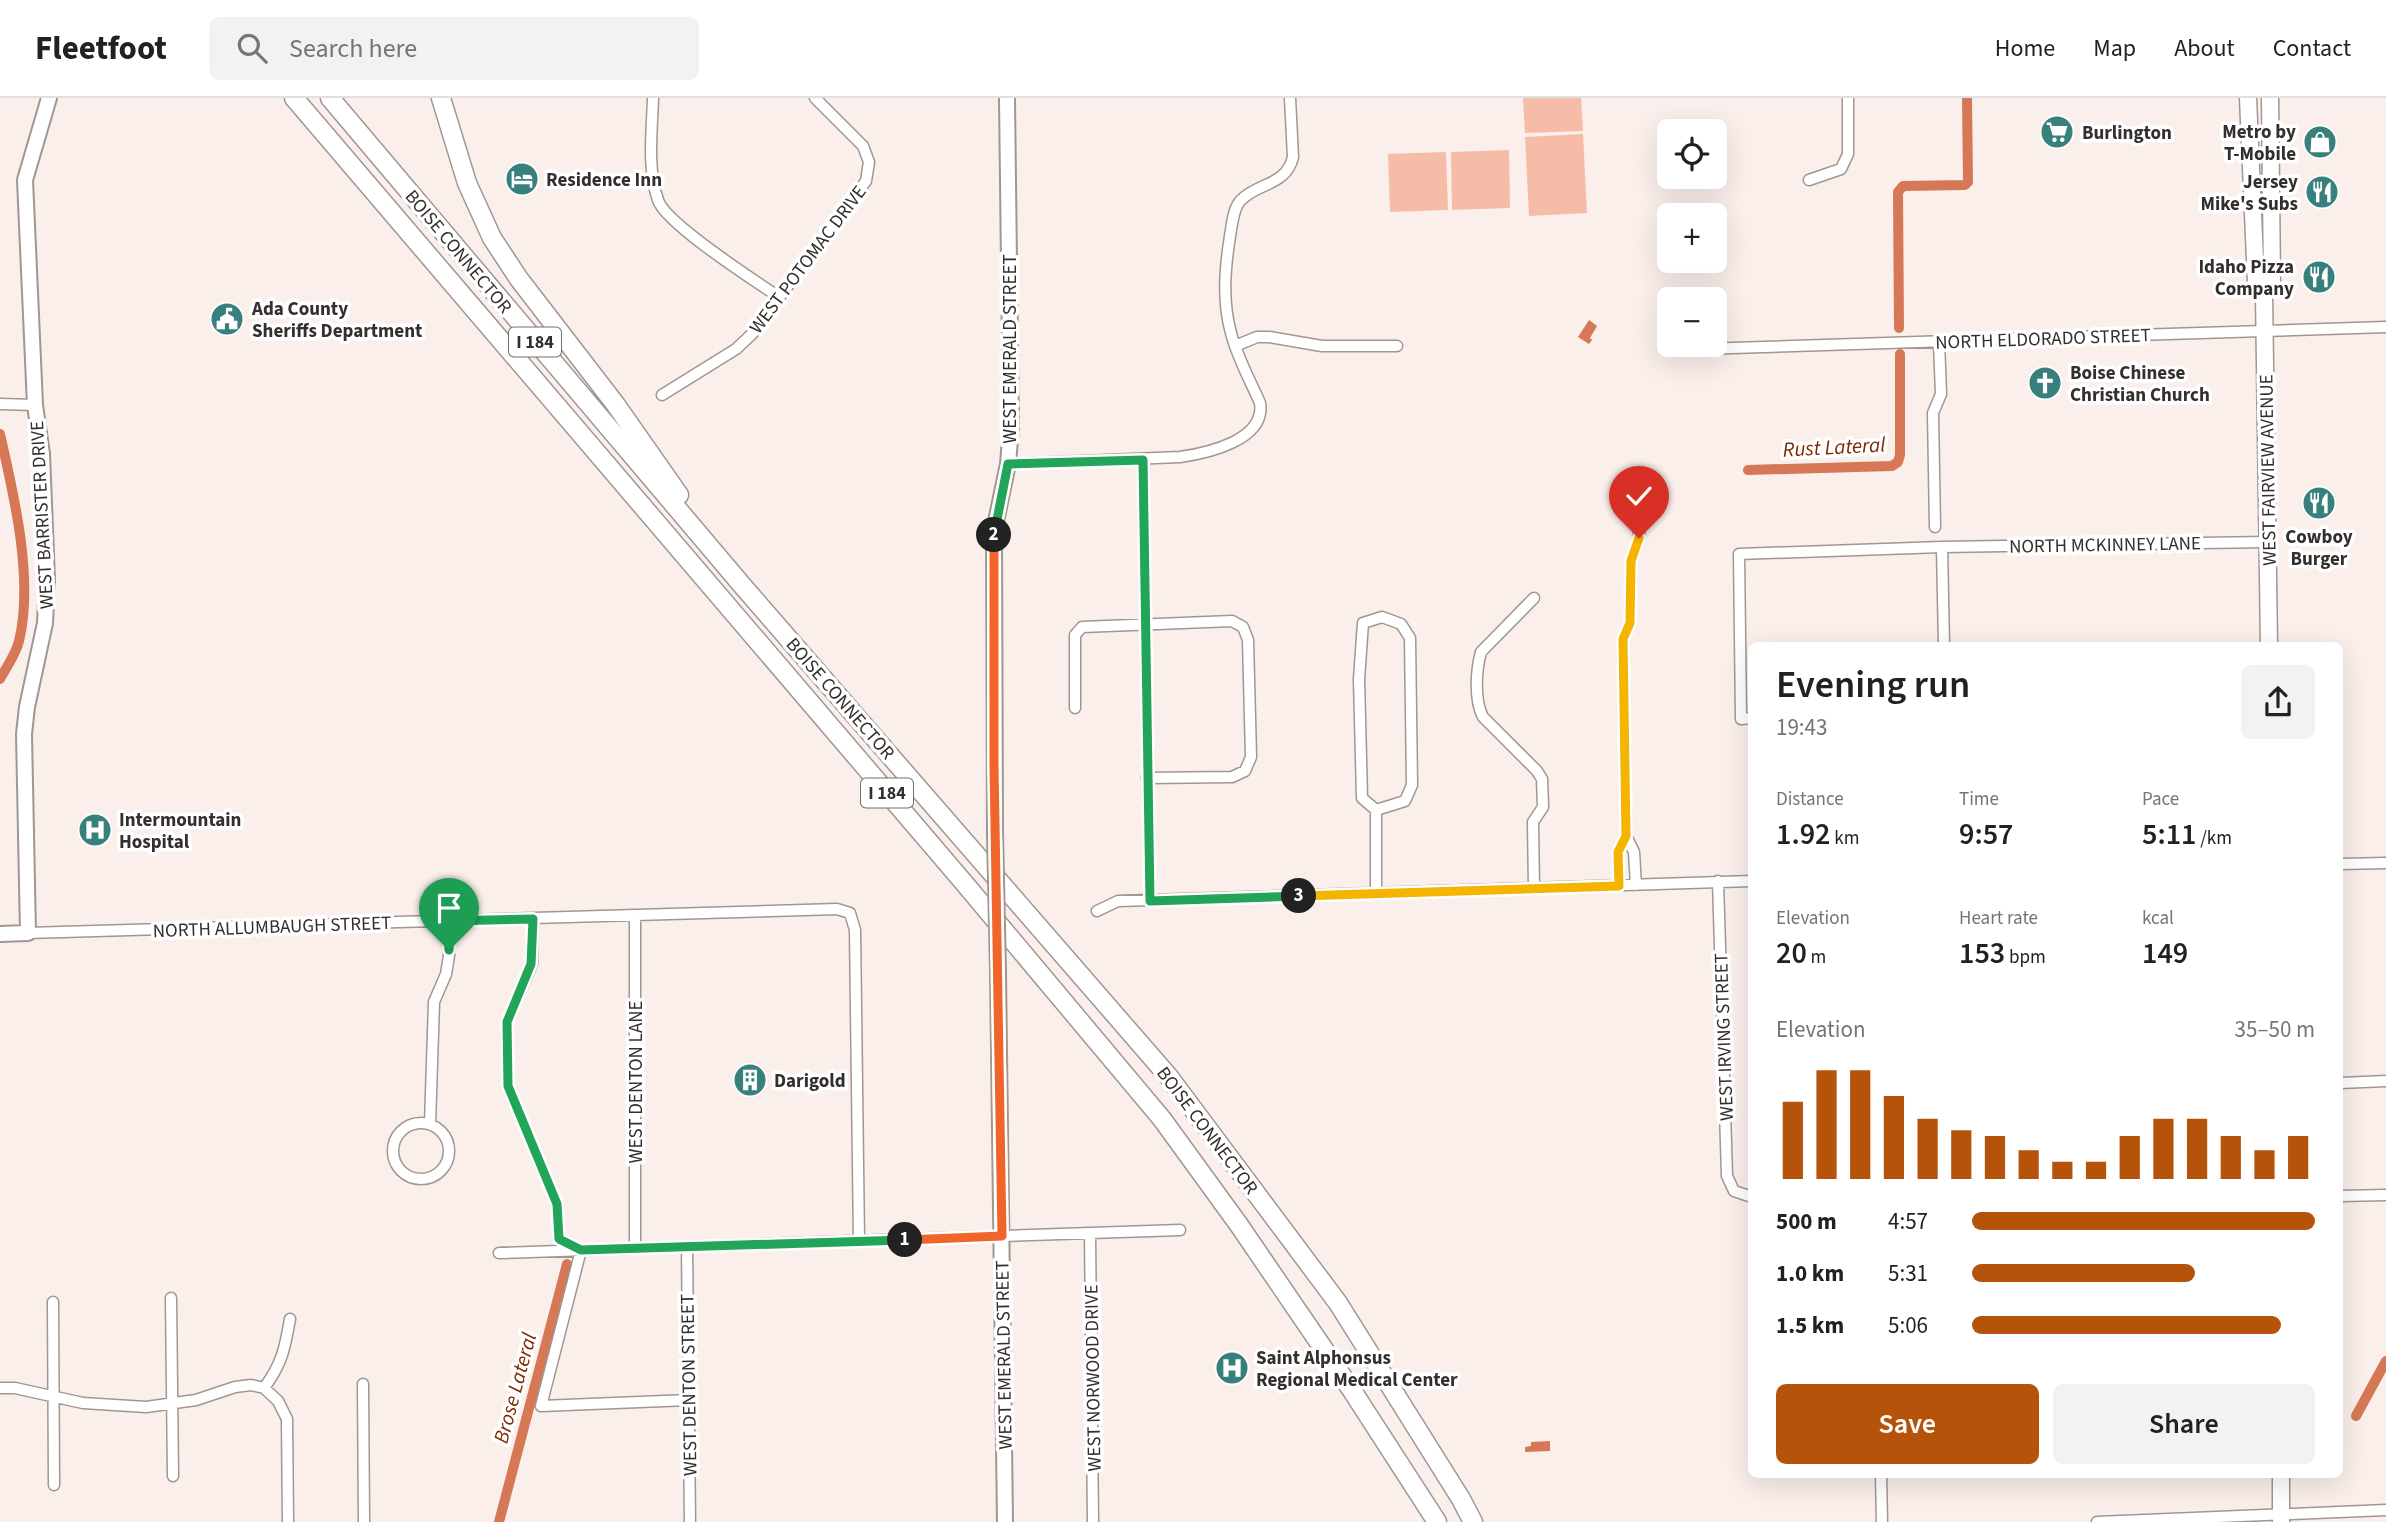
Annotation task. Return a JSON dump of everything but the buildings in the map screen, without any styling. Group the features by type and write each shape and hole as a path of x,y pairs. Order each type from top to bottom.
{"highway":[{"name":"BOISE CONNECTOR","path":"294,98 956,873 1162,1119 1239,1225 1353,1392 1437,1522"},
{"name":"BOISE CONNECTOR","path":"330,98 741,584 1169,1077 1338,1303 1473,1522"},
{"path":"440,98 467,183 492,238 519,279 616,405 741,584"}],"main road":[{"name":"WEST BARRISTER DRIVE","path":"28,933 24,734 45,623 47,579 42,454 35,405 25,180 49,98"},
{"name":"WEST EMERALD STREET","path":"1005,1522 995,833 994,531 1008,464 1012,400 1007,98"},
{"name":"WEST FAIRVIEW AVENUE","path":"2248,98 2256,283 2264,294"},
{"name":"WEST FAIRVIEW AVENUE","path":"2269,642 2264,294 2272,281 2270,98"},
{"name":"NORTH ALLUMBAUGH STREET","path":"0,934 28,933"},
{"path":"2281,1478 2281,1518"}],"street":[{"path":"653,98 652,174 658,203 678,225 779,298"},
{"name":"WEST POTOMAC DRIVE","path":"662,395 736,349 752,334 866,181 869,162 863,146 816,98"},
{"path":"1008,464 1143,460 1200,454 1237,440 1252,429 1260,418 1260,403 1229,324 1224,281 1233,218 1240,201 1285,175 1290,166 1293,157 1290,98"},
{"path":"1810,180 1841,169 1848,154 1848,98"},
{"name":"NORTH ELDORADO STREET","path":"1727,348 2386,327"},
{"path":"1236,346 1257,337 1322,346 1397,346"},
{"path":"1935,527 1934,413 1941,394 1939,342"},
{"path":"3,404 35,405"},
{"path":"1143,460 1150,901"},
{"path":"1636,886 1634,852 1626,836 1623,639 1630,623 1631,561 1639,538 1639,484"},
{"name":"NORTH MCKINNEY LANE","path":"1748,718 1741,719 1739,554 1942,547 2268,542"},
{"path":"1942,547 1944,642"},
{"path":"1534,598 1481,652 1478,709 1542,779 1543,807 1534,822 1534,889"},
{"path":"1376,810 1405,801 1412,785 1410,638 1401,624 1382,617 1363,623 1359,679 1362,798 1376,810 1376,894"},
{"path":"1075,708 1075,635 1082,627 1232,621 1243,627 1248,640 1251,757 1245,771 1232,776 1147,778"},
{"path":"1619,886 1618,852 1626,836"},
{"path":"2343,864 2386,863"},
{"name":"WEST IRVING STREET","path":"1718,881 1727,1175 1734,1191 1748,1196"},
{"path":"1097,911 1118,901 1748,881"},
{"name":"NORTH ALLUMBAUGH STREET","path":"28,933 837,909 850,913 855,930 859,1241"},
{"name":"WEST DENTON LANE","path":"635,915 635,1248"},
{"path":"533,919 531,964 507,1022 508,1086 557,1204 559,1239 581,1250"},
{"path":"430,1125 434,1002 446,974 449,921"},
{"path":"2343,1083 2386,1081"},
{"path":"412,1124 430,1125 445,1136 449,1154 441,1171 433,1177 415,1179 407,1175 395,1162 394,1143 404,1129 412,1124"},
{"path":"2343,1196 2386,1195"},
{"path":"499,1253 1180,1230"},
{"name":"WEST NORWOOD DRIVE","path":"1090,1234 1093,1522"},
{"name":"WEST DENTON STREET","path":"687,1247 690,1522"},
{"path":"581,1250 541,1406 688,1400"},
{"path":"171,1298 173,1476"},
{"path":"53,1302 54,1485"},
{"path":"264,1388 277,1371 284,1353 290,1319"},
{"path":"363,1384 364,1522"},
{"path":"0,1388 15,1388 83,1403 114,1406 172,1404 196,1400 235,1387 251,1385 264,1388 278,1401 287,1419 288,1522"},
{"path":"1881,1478 1882,1522"},
{"path":"2097,1522 2281,1518 2386,1510"}],"shaded area":[{"path":"1523,98 1581,98 1583,131 1525,133"},
{"path":"1583,134 1587,213 1529,216 1525,137"},
{"path":"1509,150 1510,208 1452,210 1451,152"},
{"path":"1446,152 1448,210 1390,212 1388,154"},
{"path":"1589,320 1597,326 1589,344 1578,337"},
{"path":"1550,1441 1550,1451 1525,1452 1525,1447 1531,1446 1531,1442"}],"waterway":[{"name":"Rust Lateral","path":"1899,328 1898,192 1903,186 1965,185 1968,182 1967,98"},
{"name":"Rust Lateral","path":"1748,470 1892,466 1898,462 1900,354"},
{"path":"0,434 20,538 24,592 19,641 0,679"},
{"name":"Brose Lateral","path":"499,1522 567,1264"},
{"path":"2356,1416 2386,1361"}],"place":[{"name":"Burlington","path":"2057,132"},
{"name":"Metro by T-Mobile","path":"2320,142"},
{"name":"Residence Inn","path":"522,179"},
{"name":"Jersey Mike's Subs","path":"2322,192"},
{"name":"Idaho Pizza Company","path":"2319,277"},
{"name":"Ada County Sheriffs Department","path":"227,319"},
{"name":"Boise Chinese Christian Church","path":"2045,383"},
{"name":"Cowboy Burger","path":"2319,503"},
{"name":"Intermountain Hospital","path":"95,830"},
{"name":"Darigold","path":"750,1080"},
{"name":"Saint Alphonsus Regional Medical Center","path":"1232,1368"}],"route":[{"path":"449,950 449,921 533,919 531,964 507,1022 508,1086 557,1204 559,1239 581,1250 1002,1236 993,580 994,531 1008,464 1143,460 1150,901 1619,886 1618,852 1626,836 1623,639 1630,623 1631,561 1639,538"}]}
